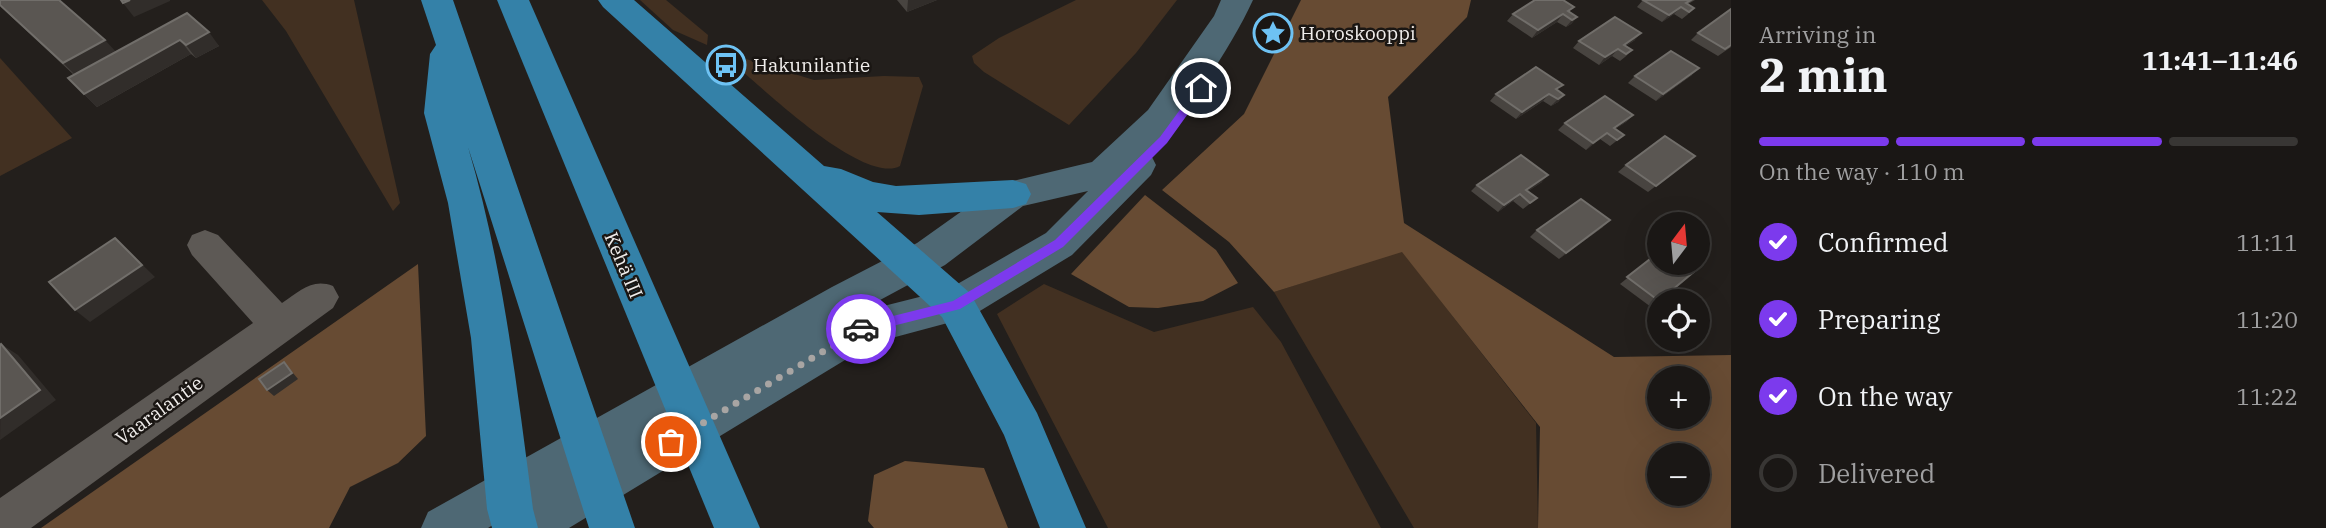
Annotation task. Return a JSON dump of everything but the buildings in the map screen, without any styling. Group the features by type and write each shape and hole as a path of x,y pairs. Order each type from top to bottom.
{"highway":[{"path":"437,0 612,528"},
{"name":"Kehä III","path":"513,0 737,528"},
{"path":"614,0 910,267 956,305 1022,428 1063,528"},
{"path":"448,38 441,113 466,203 491,338 510,509 515,528"},
{"path":"793,159 845,190 877,198 922,203 976,195 1013,194"}],"main road":[{"path":"527,528 855,314 910,267 1013,194 1103,174 1160,119 1228,19 1237,0"},
{"path":"444,528 855,314 956,305 1059,244 1163,140 1214,70 1255,0"}],"street":[{"path":"205,245 278,324"},
{"name":"Vaaralantie","path":"0,524 278,324 320,297"}],"shaded area":[{"path":"262,0 354,0 400,203 393,211 286,31"},
{"path":"640,0 666,0 708,35 707,45 673,30"},
{"path":"1076,0 1177,0 1136,53 1069,125 984,72 974,63 972,56 999,38"},
{"path":"1301,0 1471,0 1467,17 1388,97 1404,223 1614,357 1731,355 1731,528 1538,528 1540,427 1402,252 1274,292 1229,242 1162,190 1244,114"},
{"path":"0,58 72,138 0,176"},
{"path":"746,59 814,80 919,77 923,86 900,166 884,168 864,162 818,134 742,71"},
{"path":"1145,195 1216,250 1238,283 1203,301 1158,308 1129,307 1071,274"},
{"path":"1402,251 1536,423 1538,528 1414,528 1274,292"},
{"path":"418,264 426,436 398,463 350,487 329,528 41,528"},
{"path":"1044,284 1154,332 1253,307 1281,342 1381,528 1108,528 997,314"},
{"path":"905,461 984,468 1008,528 874,528 868,521 874,475"}],"way so far":[{"path":"671,442 861,329"}],"place":[{"name":"Horoskooppi","path":"1273,33"},
{"name":"Hakunilantie","path":"726,65"}],"route":[{"path":"861,329 956,305 1059,244 1163,140 1201,88"}]}
